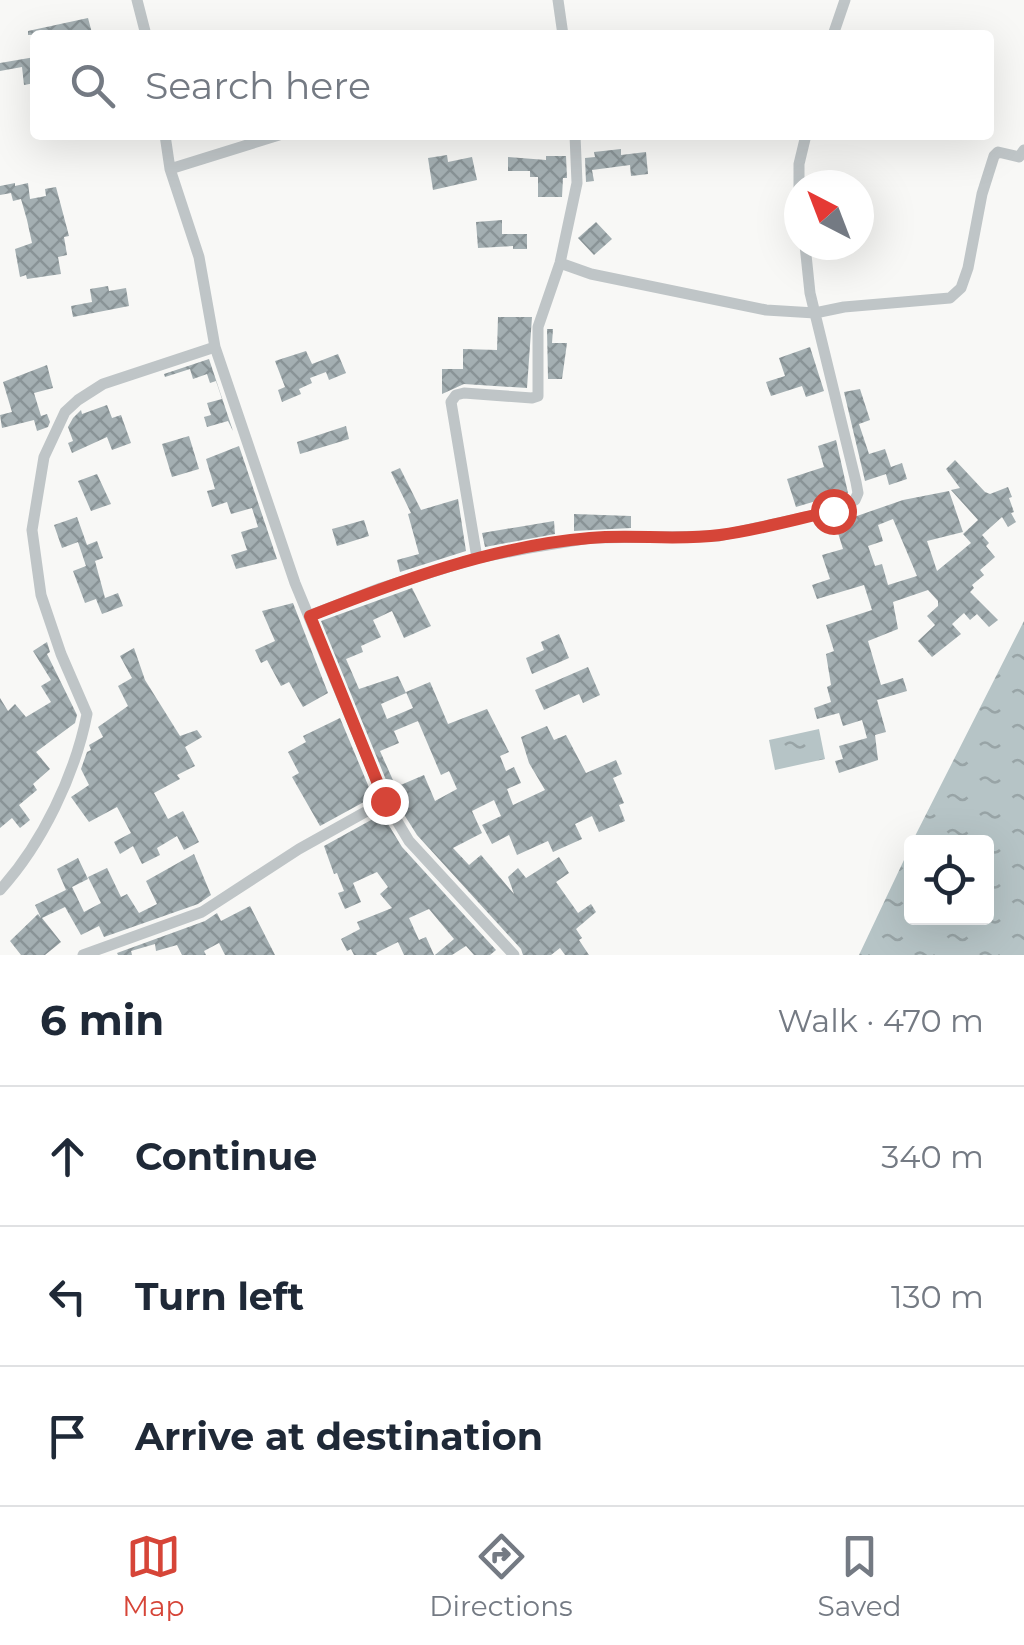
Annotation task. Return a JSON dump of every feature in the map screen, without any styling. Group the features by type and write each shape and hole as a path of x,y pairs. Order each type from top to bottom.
{"street":[{"path":"138,0 145,30"},
{"path":"558,0 562,30"},
{"path":"835,30 845,0"},
{"path":"166,140 170,168 200,257 215,347 310,616 385,801 409,842 514,955"},
{"path":"170,168 262,140"},
{"path":"477,558 451,402 464,393 538,396 538,326 560,263 577,183 574,140"},
{"path":"799,170 805,140"},
{"path":"560,263 591,274 766,310 815,313 955,296 968,268 982,194 994,156 998,152 1019,157 1024,150"},
{"path":"310,616 381,588 477,558 590,538 719,536 833,511 855,500 858,494 815,313 808,260"},
{"path":"0,890 33,850 58,801 87,714 41,595 32,530 44,457 64,412 78,400 103,384 215,347"},
{"path":"83,955 105,951 202,912 299,849 385,801"}],"water":[{"path":"1024,621 1024,955 859,955 904,860 904,925 994,925 994,835 916,835"},
{"path":"819,729 825,759 775,770 769,740"}],"building":[{"path":"88,18 91,30 33,30"},
{"path":"30,58 30,84 24,85 22,67 0,71 0,63"},
{"path":"621,149 621,155 646,152 648,174 631,176 630,165 592,170 594,181 586,182 585,158 595,157 594,152"},
{"path":"447,155 448,162 472,157 477,180 433,190 428,158"},
{"path":"546,156 566,156 567,178 563,178 562,197 538,197 538,177 530,177 530,171 508,171 508,157 546,160"},
{"path":"28,183 30,199 46,196 45,189 56,187 69,236 64,237 67,255 58,257 61,274 20,277 15,249 32,243 27,220 21,199 13,201 11,193 0,195 0,186"},
{"path":"502,220 502,234 527,234 527,249 478,248 476,222"},
{"path":"596,222 612,239 594,255 578,238"},
{"path":"108,286 109,291 126,288 129,306 73,317 71,306 92,302 90,289"},
{"path":"498,317 532,317 527,388 464,384 442,394 442,369 463,369 463,349 497,350"},
{"path":"547,329 553,329 552,343 567,343 562,379 548,379"},
{"path":"810,347 824,391 806,397 802,386 771,396 766,382 785,376 779,358"},
{"path":"306,351 312,364 338,354 346,373 329,380 326,372 310,378 312,383 299,389 301,394 282,402 278,390 285,387 275,361"},
{"path":"209,359 233,431 228,421 207,427 204,417 211,415 207,403 222,399 216,381 210,383 207,374 193,379 190,369 165,377 164,374"},
{"path":"47,365 53,388 34,393 41,416 47,414 48,427 37,431 34,420 2,428 0,415 12,412 3,382"},
{"path":"860,389 870,420 859,424 869,454 885,449 891,467 902,463 907,479 889,485 886,474 865,481 844,392"},
{"path":"107,405 112,418 121,415 131,443 112,450 107,437 72,453 68,427 73,418 81,410 82,414"},
{"path":"346,426 349,439 300,454 297,442"},
{"path":"189,436 199,469 172,477 162,444"},
{"path":"836,440 848,493 830,502 826,498 796,507 787,479 824,467 818,446"},
{"path":"239,446 277,559 236,569 231,555 247,550 241,532 258,527 252,508 231,514 227,502 212,507 207,491 215,489 206,459"},
{"path":"955,460 985,492 990,494 1008,487 1012,497 1011,513 1016,522 1008,527 1002,517 982,535 995,557 980,570 984,575 970,592 998,620 989,627 977,614 970,620 964,613 952,624 961,634 932,657 918,641 935,625 927,616 938,601 928,590 893,602 898,629 868,641 881,685 903,678 907,691 877,700 886,732 875,735 878,760 839,773 835,761 843,759 839,746 867,738 862,720 843,726 839,713 817,719 814,708 831,702 826,654 834,651 826,625 872,610 864,585 817,599 812,585 830,579 822,555 843,549 834,520 852,512 854,517 903,500 949,491 963,532 927,541 937,571 971,543 963,534 978,520 951,490 960,488 946,469","holes":["893,519 917,576 888,585 882,564 875,566 868,546 883,541 878,525"]},
{"path":"400,468 421,510 458,499 466,551 400,572 397,560 419,554 408,514 411,513 391,472"},
{"path":"97,474 111,504 91,511 78,481"},
{"path":"574,514 631,516 631,528 574,531"},
{"path":"77,517 87,545 97,541 103,558 95,561 105,598 118,593 123,606 102,614 96,599 85,603 73,571 86,566 78,542 62,548 54,525"},
{"path":"364,520 369,536 337,546 332,529"},
{"path":"554,521 555,534 485,547 482,533"},
{"path":"412,588 431,626 404,638 392,611 373,620 381,637 361,646 363,652 346,659 359,689 398,676 406,693 381,704 387,719 413,708 406,692 430,682 448,724 487,709 509,752 500,756 506,771 514,767 521,783 507,789 513,805 545,790 529,763 521,737 547,726 554,740 566,735 586,773 616,760 622,774 613,778 624,803 619,805 625,821 599,832 592,816 575,824 582,839 553,852 548,841 517,855 509,835 492,844 482,825 501,816 494,800 472,811 482,833 453,848 469,865 481,855 514,894 508,877 518,868 526,878 559,857 569,873 556,882 578,913 591,904 596,912 576,929 589,955 565,955 560,948 551,955 523,955 417,835 393,797 321,621","holes":["418,721 441,775 449,771 457,789 435,801 424,775 396,787 380,751 399,743 394,731"]},
{"path":"293,603 328,693 303,707 289,682 281,686 267,660 261,663 255,650 275,641 262,611"},
{"path":"559,634 569,658 532,674 526,658 544,650 541,642"},
{"path":"47,642 47,654 77,715 75,723 36,752 50,769 33,784 37,790 19,805 30,820 20,828 12,818 0,828 0,698 8,711 15,704 26,717 51,702 41,686 51,680 33,651"},
{"path":"134,648 145,680 180,736 197,730 202,737 185,747 195,766 154,793 168,819 183,811 199,842 184,850 177,836 157,848 160,855 142,864 133,846 120,854 114,842 131,833 117,807 89,822 71,797 89,785 81,769 91,750 89,745 103,737 98,727 128,706 118,686 132,678 120,656"},
{"path":"588,667 600,695 583,703 579,694 544,710 535,690"},
{"path":"340,718 373,797 320,826 292,777 299,773 288,752 306,742 303,736"},
{"path":"382,814 402,847 496,950 490,955 474,955 466,946 452,955 435,955 454,939 429,909 409,918 419,940 426,937 434,955 404,955 398,942 377,955 354,955 351,949 347,951 341,939 360,929 357,922 392,908 380,894 388,887 377,872 353,883 361,902 345,909 338,893 344,891 324,846"},
{"path":"194,854 211,895 198,904 104,937 99,926 81,935 65,907 42,918 61,942 45,955 21,955 10,941 38,914 41,918 35,905 72,887 84,912 101,903 88,877 107,868 121,897 127,894 139,913 157,904 146,881"},
{"path":"78,858 88,879 66,890 57,869"},
{"path":"250,906 275,955 225,955 219,943 204,951 206,955 182,955 177,945 156,951 155,944 131,951 132,955 117,953 217,913 221,921"}],"route":[{"path":"385,801 310,616 381,588 477,558 590,538 719,536 833,511"}]}
